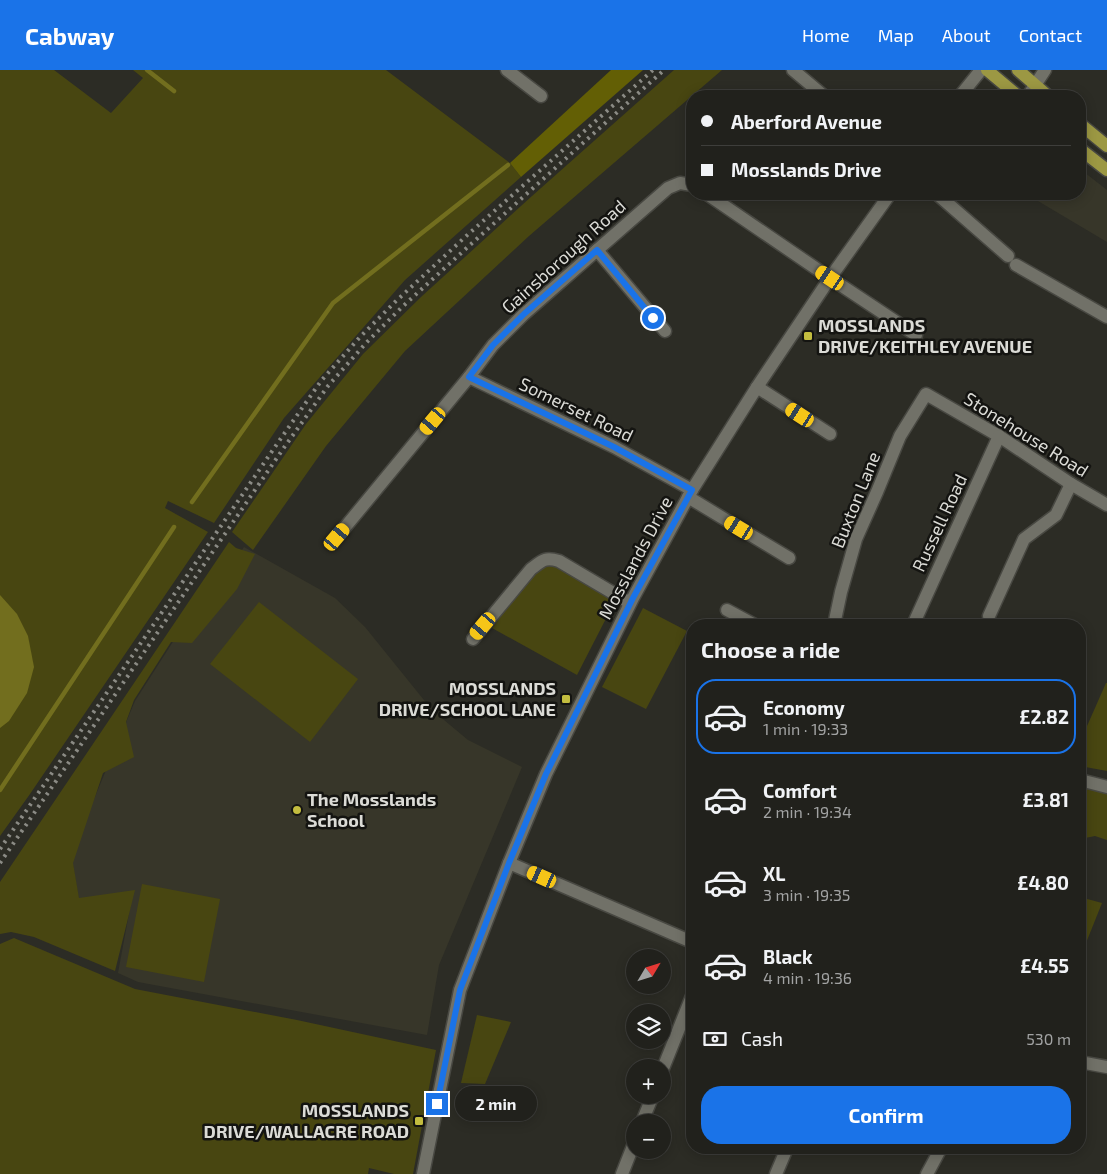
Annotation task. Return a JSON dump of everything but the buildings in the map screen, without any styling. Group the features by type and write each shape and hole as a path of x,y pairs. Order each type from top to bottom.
{"main road":[{"path":"987,70 1011,90"},
{"path":"1018,70 1041,90"},
{"path":"1086,129 1107,146"},
{"path":"1086,154 1107,170"}],"street":[{"path":"508,70 541,96"},
{"path":"793,70 817,90"},
{"path":"965,90 980,70"},
{"path":"1032,90 1045,70"},
{"name":"Gainsborough Road","path":"337,537 469,377 493,345 524,314 668,188 680,183 686,184"},
{"path":"716,200 916,335"},
{"name":"Mosslands Drive","path":"423,1174 460,990 546,774 630,603 690,494 757,387 830,278 886,200"},
{"path":"944,200 1012,261 1107,317"},
{"path":"597,250 665,331"},
{"name":"Somerset Road","path":"469,377 614,447 789,558"},
{"path":"757,387 830,434"},
{"name":"Stonehouse Road","path":"926,394 999,436 1071,484 1107,505"},
{"name":"Buxton Lane","path":"835,619 856,539 900,436 926,394"},
{"name":"Russell Road","path":"916,619 999,436"},
{"path":"989,616 1024,539 1056,515 1071,484"},
{"path":"472,639 531,569 542,560 550,558 630,603"},
{"path":"727,610 744,619"},
{"path":"1086,782 1107,787"},
{"path":"509,863 686,939"},
{"path":"667,1059 686,1011"},
{"path":"1086,1063 1107,1067"},
{"path":"776,1174 785,1154"},
{"path":"927,1174 938,1154"},
{"path":"622,1174 628,1159"}],"shaded area":[{"path":"0,70 54,70 111,113 143,78 133,70 386,70 510,163 521,177 405,280 284,418 214,523 168,501 165,508 208,532 0,836"},
{"path":"611,70 643,70 521,177 510,163"},
{"path":"674,70 722,70 699,90 686,90 686,101 529,236 405,351 326,446 253,550 232,532 306,424 363,354 421,297"},
{"path":"1086,174 1107,190 1107,242 1038,201 1086,200"},
{"path":"229,542 236,548 255,554 237,589 192,643 171,642 134,700 126,722 134,757 103,773 73,863 79,898 135,890 115,971 34,937 11,932 0,934 0,882"},
{"name":"The Mosslands School","path":"244,547 335,598 365,627 432,710 468,740 522,767 439,965 427,1035 138,982 118,973 133,892 79,900 71,854 135,701 176,637 182,639"},
{"path":"547,565 555,566 613,598 615,601 577,675 492,628 534,573"},
{"path":"0,595 17,614 28,636 34,667 27,693 9,721 0,728"},
{"path":"259,602 358,679 310,742 210,664"},
{"path":"643,608 686,630 646,709 602,687"},
{"path":"1107,683 1107,771 1086,767 1086,728"},
{"path":"1086,789 1107,794 1107,840 1095,836 1086,838"},
{"path":"142,884 220,899 204,982 126,967"},
{"path":"1086,899 1102,903 1086,943"},
{"path":"14,938 135,989 297,1020 436,1050 413,1174 394,1174 369,1168 368,1174 0,1174 0,944"},
{"path":"477,1015 511,1022 485,1084 461,1083"}],"waterway":[{"path":"147,70 174,91"},
{"path":"192,502 333,303 508,165"},
{"path":"0,790 174,527"}],"railway":[{"path":"0,849 321,381 360,337 395,302 653,70"},
{"path":"0,863 328,386 366,343 401,308 664,70"}],"place":[{"name":"MOSSLANDS DRIVE/KEITHLEY AVENUE","path":"808,336"},
{"name":"MOSSLANDS DRIVE/SCHOOL LANE","path":"566,699"},
{"name":"The Mosslands School","path":"297,810"},
{"name":"MOSSLANDS DRIVE/WALLACRE ROAD","path":"419,1121"}],"route":[{"path":"437,1104 460,990 509,863 546,774 633,598 692,490 614,447 469,377 493,345 524,314 597,250 653,318"}]}
